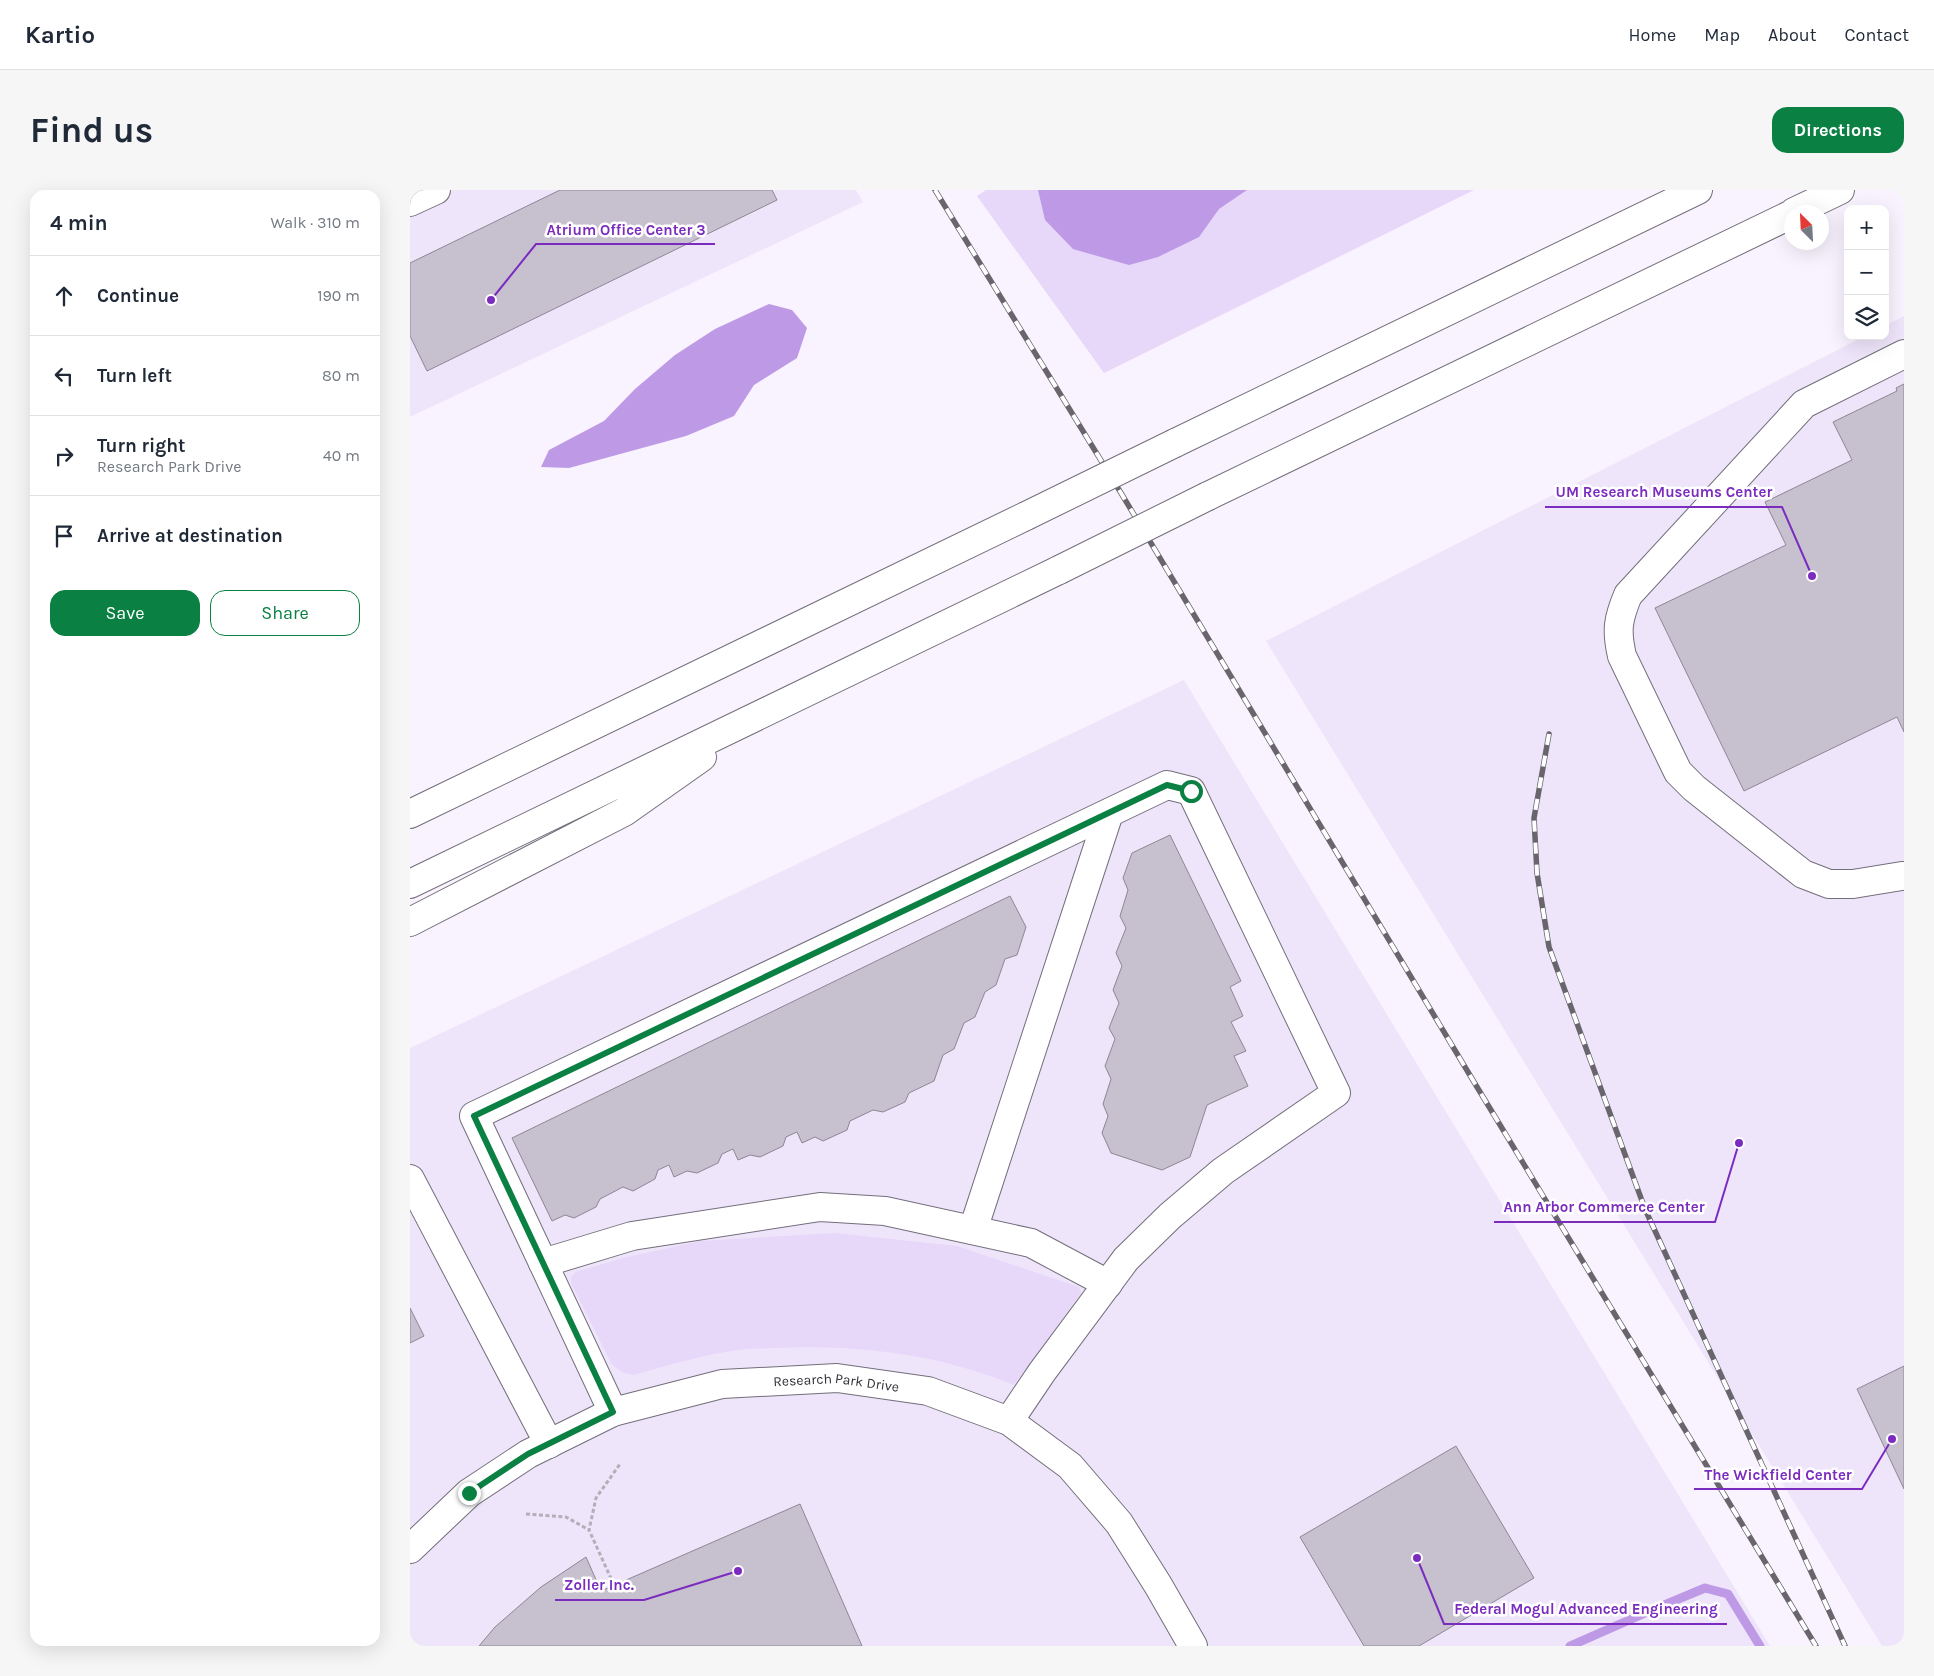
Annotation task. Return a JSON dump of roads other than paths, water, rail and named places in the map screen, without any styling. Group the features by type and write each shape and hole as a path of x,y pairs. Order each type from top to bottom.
{"main road":[{"path":"410,202 436,190"},
{"path":"410,814 1698,190"},
{"path":"1809,205 1840,190"},
{"path":"410,884 1784,217"},
{"path":"1902,876 1853,884 1829,884 1803,874 1694,788 1678,772 1622,656 1617,635 1619,615 1628,594 1804,404 1904,354"},
{"path":"410,922 624,812 763,713"},
{"path":"410,800 488,777"},
{"path":"613,1412 474,1116 1167,785 1191,791 1336,1093 1223,1171 1157,1228 1126,1259 1042,1372 1009,1420"},
{"path":"973,1230 1109,813"},
{"path":"410,1179 549,1444"},
{"path":"543,1263 632,1236 820,1207 885,1211 1031,1243 1108,1284"},
{"name":"Research Park Drive","path":"410,1549 469,1493 528,1454 613,1412 722,1384 836,1378 928,1391 1009,1420 1070,1466 1119,1523 1158,1585 1192,1646"}],"waterway":[{"path":"1570,1646 1705,1588 1728,1594 1760,1646"}],"railway":[{"path":"935,190 1121,493 1474,1082 1816,1646"},
{"path":"1549,734 1534,818 1537,873 1549,947 1645,1209 1845,1646"}],"place":[{"name":"Atrium Office Center 3","path":"491,300"},
{"name":"UM Research Museums Center","path":"1812,576"},
{"name":"Ann Arbor Commerce Center","path":"1739,1143"},
{"name":"The Wickfield Center","path":"1892,1439"},
{"name":"Federal Mogul Advanced Engineering","path":"1417,1558"},
{"name":"Zoller Inc.","path":"738,1571"}]}
